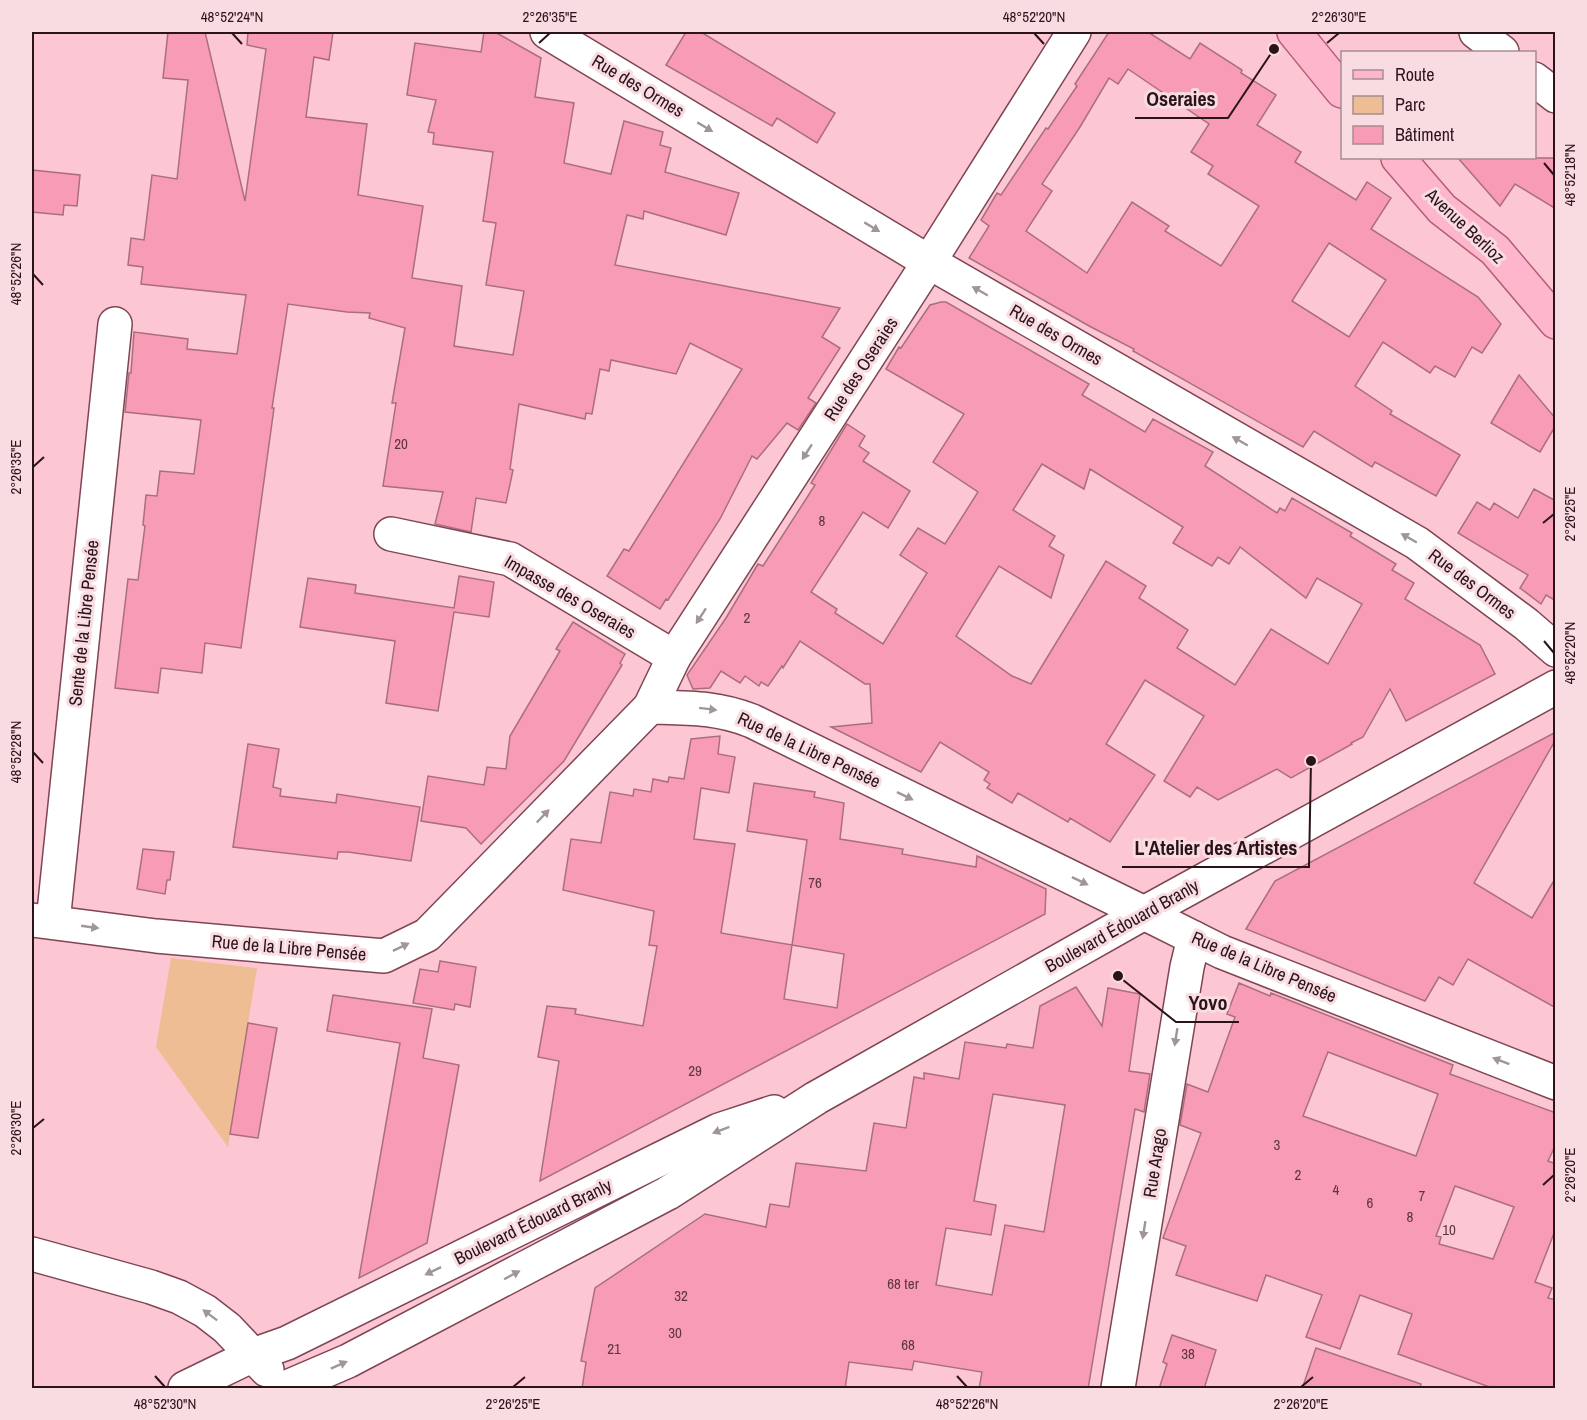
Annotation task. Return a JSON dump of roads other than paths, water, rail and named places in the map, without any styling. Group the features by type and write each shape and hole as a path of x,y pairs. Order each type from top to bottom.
{"main road":[{"path":"1294,32 1341,90"},
{"name":"Avenue Berlioz","path":"1399,159 1442,209 1495,250 1556,322"}],"street":[{"name":"Rue des Ormes","path":"547,32 929,262 1417,543 1526,624 1556,650"},
{"name":"Rue des Oseraies","path":"650,707 674,657 929,262 1074,32"},
{"path":"1476,32 1501,51"},
{"path":"1536,81 1556,96"},
{"name":"Sente de la Libre Pensée","path":"42,921 115,324"},
{"name":"Impasse des Oseraies","path":"391,534 510,559 674,657"},
{"name":"Boulevard Édouard Branly","path":"285,1389 348,1361 668,1193 816,1098 1144,913 1556,687"},
{"name":"Rue de la Libre Pensée","path":"42,921 156,936 384,956 427,935 650,707 695,708 727,712 752,721 1222,952 1556,1083"},
{"name":"Rue Arago","path":"1118,1389 1187,967 1194,938"},
{"name":"Boulevard Édouard Branly","path":"185,1389 253,1355 287,1343 718,1130 816,1098"},
{"path":"32,1254 179,1297 205,1311 227,1329 285,1389"}],"place":[{"name":"Oseraies","path":"1274,49"},
{"name":"L'Atelier des Artistes","path":"1311,761"},
{"name":"Yovo","path":"1118,976"}]}
